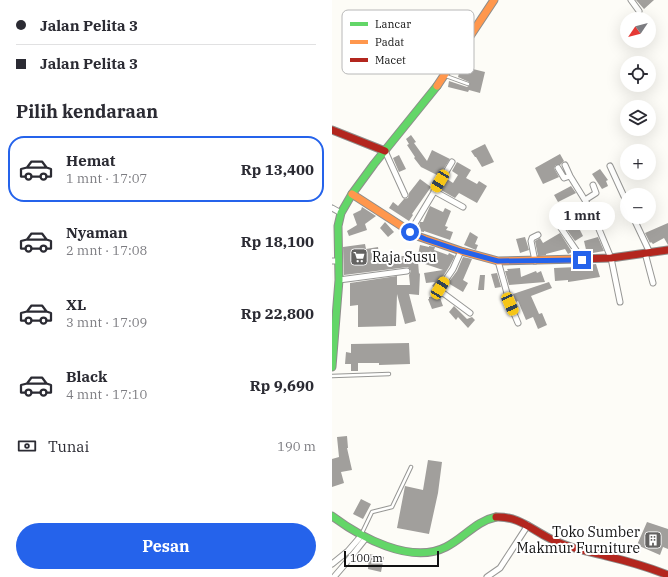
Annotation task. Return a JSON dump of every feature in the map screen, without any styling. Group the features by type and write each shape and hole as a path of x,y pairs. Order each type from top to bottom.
{"main road":[{"path":"474,30 494,0"},
{"path":"332,367 339,280 336,261 338,226 341,214 352,194 444,75"},
{"path":"332,130 385,151"},
{"path":"352,194 421,238 498,261 582,260 611,258 668,250"},
{"path":"332,516 363,537 386,546 419,552 430,552 446,547 480,522 491,518 505,517 518,520 559,543 668,574"}],"street":[{"path":"631,0 639,11"},
{"path":"385,151 405,195"},
{"path":"410,232 452,162"},
{"path":"565,165 591,210 611,258 620,302"},
{"path":"610,166 620,188"},
{"path":"558,168 563,178 570,176"},
{"path":"585,200 596,193 593,185"},
{"path":"434,191 463,207"},
{"path":"332,208 341,214"},
{"path":"582,260 561,228 564,224 591,210"},
{"path":"636,224 647,253 653,283"},
{"path":"535,261 531,241 532,238 538,235"},
{"path":"461,251 453,269 440,288 443,293 470,313"},
{"path":"498,261 510,304 518,323"},
{"path":"339,280 407,270"},
{"path":"487,577 500,568 528,525"},
{"path":"332,564 363,537"},
{"path":"334,577 363,537"}],"lane":[{"path":"444,75 468,84"},
{"path":"332,376 389,374"},
{"path":"363,537 372,512 392,507 411,467"}],"building":[{"path":"636,0 654,0 644,9"},
{"path":"474,69 485,72 480,93 469,90 468,92 448,87 449,81 467,87 470,85 469,82 458,77 459,74 474,74"},
{"path":"411,135 416,142 414,143 427,161 432,150 450,159 439,176 421,167 414,158 415,157 407,145 409,144 406,139"},
{"path":"485,144 494,162 482,167 471,151"},
{"path":"560,154 564,161 560,165 556,165 554,168 559,177 543,184 535,168"},
{"path":"399,155 406,169 399,172 393,158"},
{"path":"457,162 471,170 466,178 477,184 479,181 487,186 477,203 459,193 455,198 441,190 447,179 453,183 458,175 452,171"},
{"path":"600,169 608,180 606,181 608,186 602,189 592,174"},
{"path":"420,179 431,187 412,214 413,215 409,221 389,208 393,202 398,206 404,199 408,198 409,193"},
{"path":"571,186 576,193 558,202 554,195"},
{"path":"573,204 574,206 566,212 569,217 562,221 555,211"},
{"path":"430,206 443,212 445,208 451,211 445,226 448,227 446,230 453,232 450,240 424,231 418,231 420,222 423,222"},
{"path":"362,207 376,216 365,224 367,230 349,236 347,231 357,225 353,214 361,210"},
{"path":"385,222 394,232 388,237 380,228"},
{"path":"668,223 668,245 664,238 653,244 651,242 650,243 645,233"},
{"path":"577,224 583,236 575,241 567,230"},
{"path":"470,232 478,237 475,244 478,245 476,250 464,245"},
{"path":"560,233 572,252 568,254 565,249 538,256 535,241 540,238 543,243"},
{"path":"525,237 529,250 520,253 516,239"},
{"path":"598,237 604,251 587,254 584,241"},
{"path":"365,244 366,249 378,247 379,255 388,254 389,257 418,255 420,245 435,247 434,250 448,255 449,253 455,256 436,288 432,286 435,282 426,283 424,273 443,270 422,263 422,261 418,261 419,274 420,273 419,295 409,294 416,321 405,324 397,294 396,326 358,327 358,305 350,306 350,283 397,276 397,285 410,285 409,275 411,271 408,267 344,275 343,247"},
{"path":"463,257 472,259 463,280 468,283 463,292 448,283 457,271"},
{"path":"596,264 600,277 568,282 568,280 555,281 554,268"},
{"path":"520,268 521,277 536,271 537,273 541,271 545,282 509,285 505,271 508,271 507,269"},
{"path":"497,273 501,287 495,288 491,274"},
{"path":"480,275 485,275 484,290 478,290"},
{"path":"549,282 552,288 531,296 539,314 542,313 547,325 538,329 533,317 526,320 518,301 516,302 513,294"},
{"path":"439,295 443,306 432,309 428,299 429,297"},
{"path":"454,306 467,319 472,317 475,320 468,328 458,317 456,320 449,312"},
{"path":"409,343 410,364 379,365 379,363 358,363 358,371 351,371 351,364 345,364 346,352 351,353 351,344"},
{"path":"347,436 347,448 352,470 341,472 344,483 332,487 332,459 339,457 337,437"},
{"path":"428,460 442,462 438,493 429,534 397,528 405,486 423,490"},
{"path":"361,499 371,504 363,519 353,514"},
{"name":"Toko Sumber Makmur Furniture","path":"647,522 668,529 668,549 663,547 660,555 637,545"},
{"path":"369,554 384,557 381,572 368,569"}],"traffic: fast":[{"path":"332,367 339,280 338,226 341,213 352,194 374,164 437,86"},
{"path":"332,516 371,540 402,551 417,553 432,552 446,547 482,522 496,517"}],"traffic: slow":[{"path":"474,30 494,0"},
{"path":"437,86 445,74"},
{"path":"352,194 417,236 461,251 498,261 579,259"}],"traffic: jam":[{"path":"332,130 385,151"},
{"path":"579,259 611,258 668,250"},
{"path":"496,517 510,518 523,523 547,537 568,546 630,562 668,575"}],"place":[{"name":"Raja Susu","path":"359,257"},
{"name":"Toko Sumber Makmur Furniture","path":"653,540"}],"route":[{"path":"410,232 425,239 461,251 498,261 582,260"}]}
